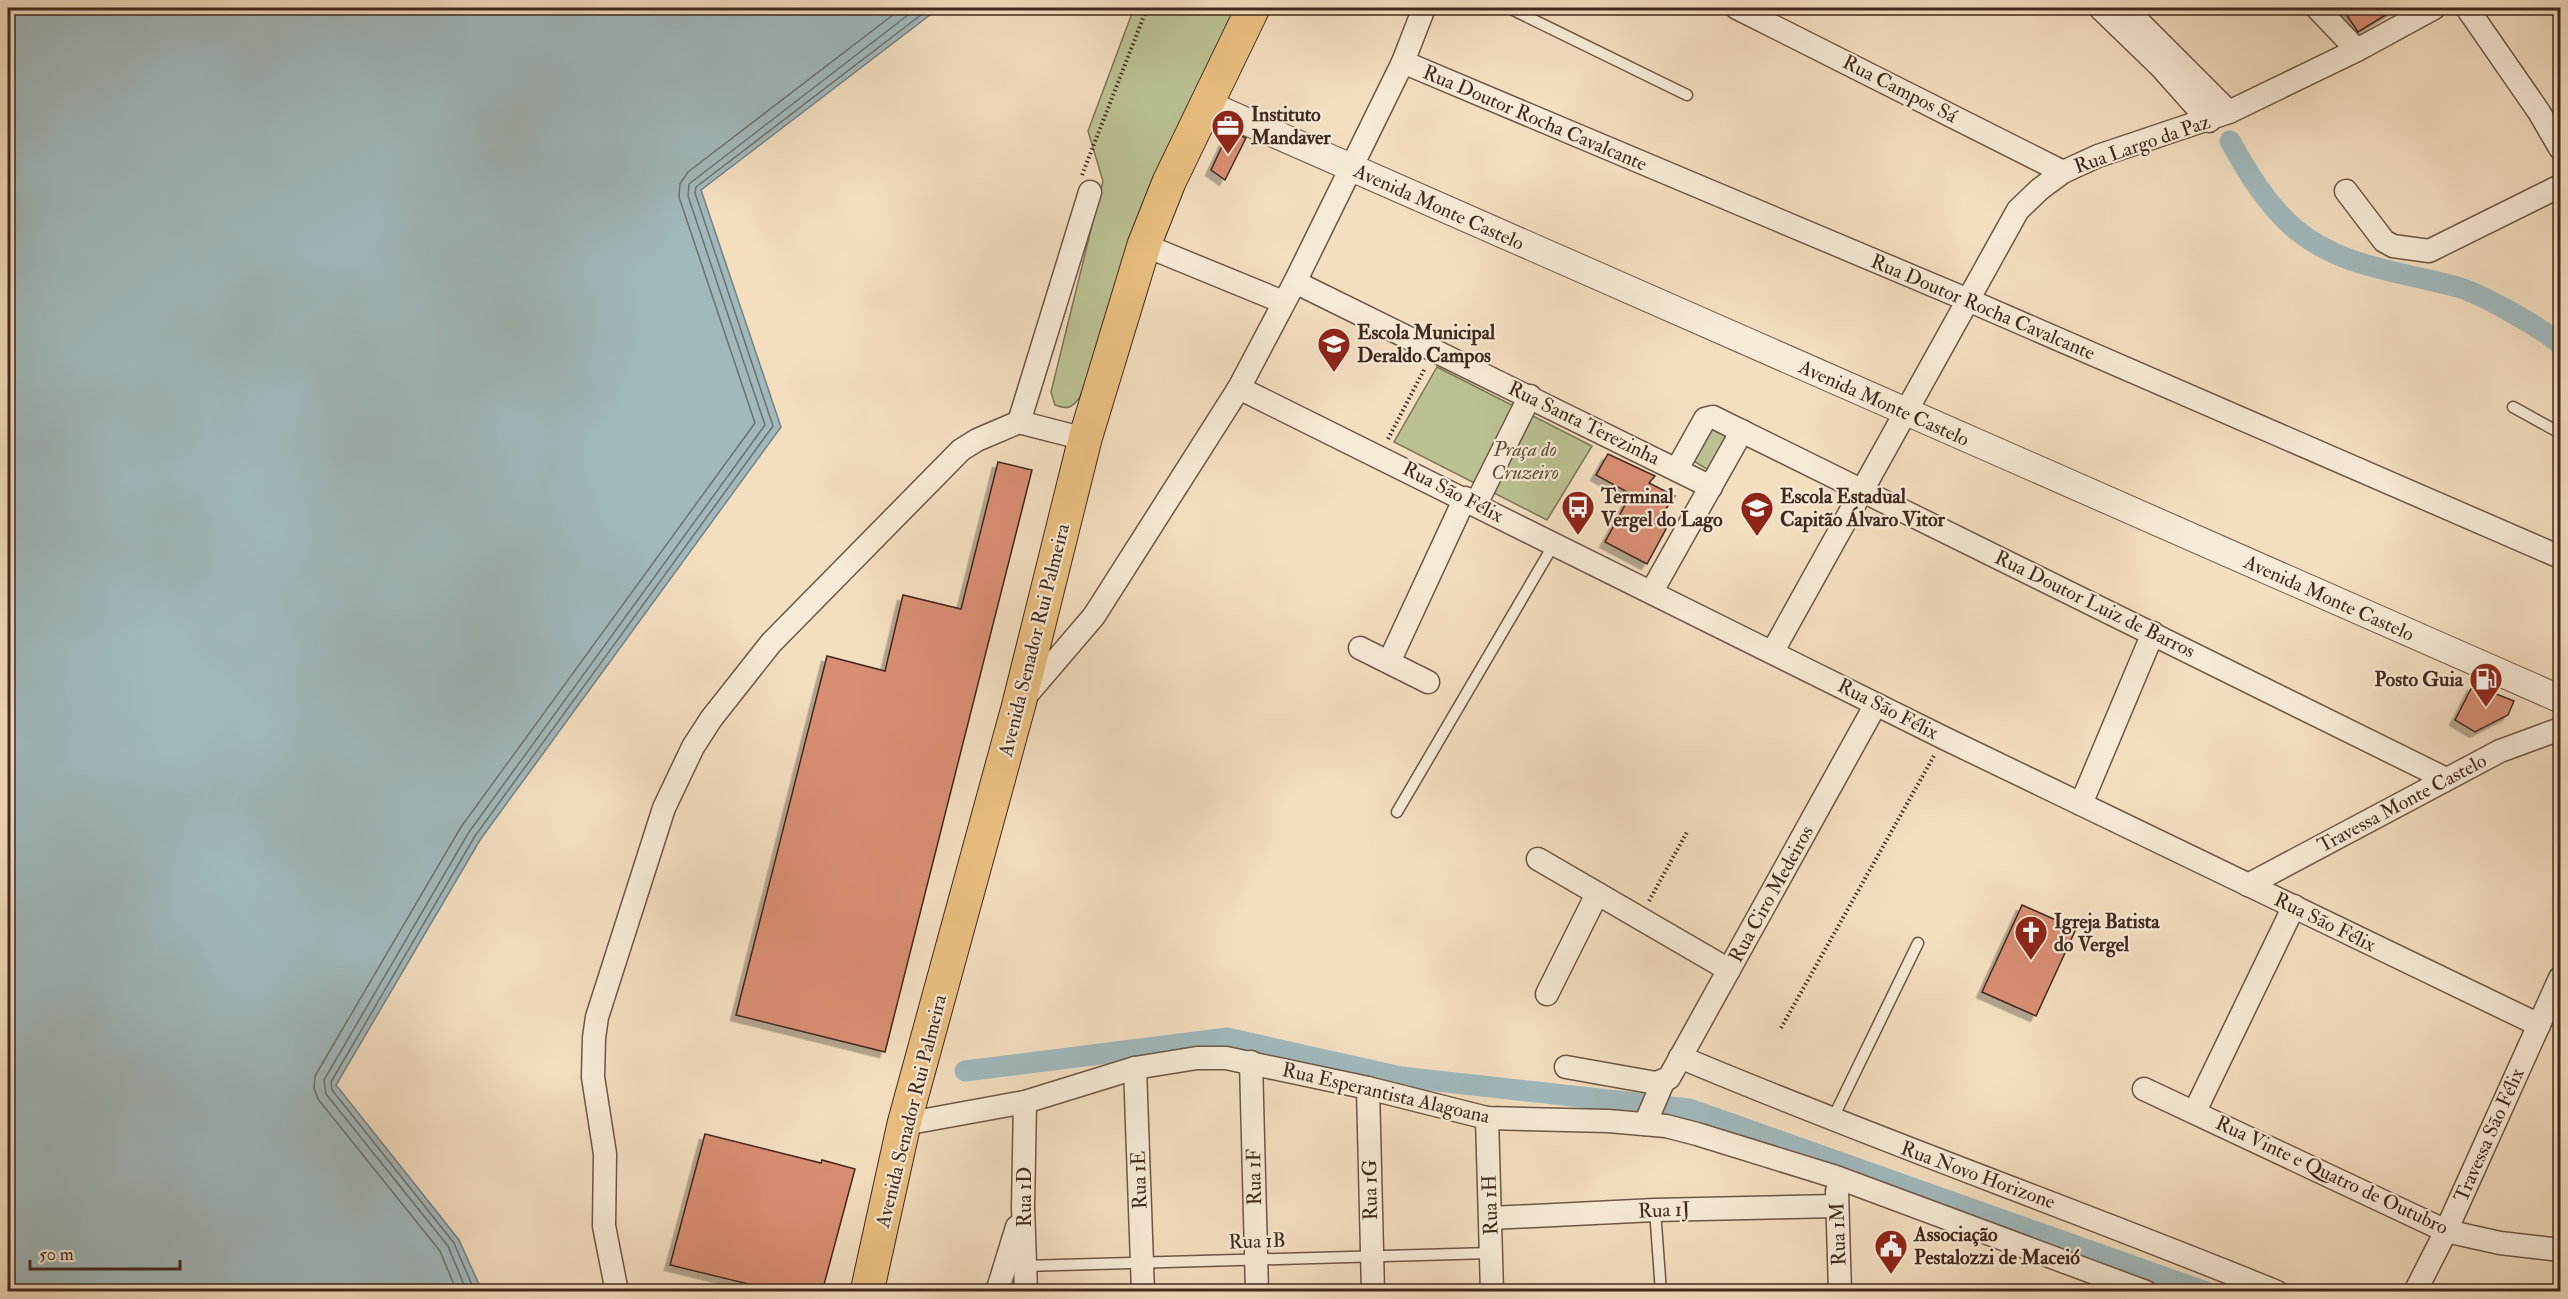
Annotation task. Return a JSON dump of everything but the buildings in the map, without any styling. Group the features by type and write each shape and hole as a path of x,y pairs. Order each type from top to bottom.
{"main road":[{"name":"Avenida Senador Rui Palmeira","path":"867,1292 904,1124 1018,704 1085,439 1144,245 1169,182 1209,105 1253,8"}],"street":[{"path":"1018,704 1094,616 1239,388 1295,282 1351,168 1402,62 1424,8"},
{"name":"Rua Campos Sá","path":"1737,8 2062,172"},
{"path":"2100,8 2160,66 2219,117"},
{"path":"2125,8 2219,117"},
{"path":"2317,8 2357,50"},
{"name":"Rua Largo da Paz","path":"1773,651 2018,210 2062,172 2098,156 2219,117 2357,50 2434,8"},
{"path":"2467,8 2539,112 2560,148"},
{"name":"Rua Doutor Rocha Cavalcante","path":"1402,62 1968,300 2560,557"},
{"name":"Avenida Monte Castelo","path":"1209,105 2560,699"},
{"path":"2346,191 2384,241 2393,246 2429,251 2560,186"},
{"path":"1019,422 1090,192"},
{"path":"1144,245 1283,302"},
{"name":"Rua Santa Terezinha","path":"1295,282 1711,487"},
{"name":"Rua São Félix","path":"1239,388 1379,455 1876,704 2248,885 2550,1012"},
{"path":"1389,662 1471,501 1530,396"},
{"name":"Rua Doutor Luiz de Barros","path":"1677,469 1708,417 1862,489 2446,779"},
{"path":"617,1292 604,1226 605,1154 593,1077 597,1017 668,798 711,719 771,643 961,450 977,440 1019,422 1085,439"},
{"path":"1652,591 1742,431"},
{"path":"2081,804 2153,633"},
{"path":"1360,648 1428,682"},
{"name":"Rua Ciro Medeiros","path":"1655,1099 1669,1078 1876,704"},
{"name":"Travessa Monte Castelo","path":"2248,885 2499,751 2560,729"},
{"path":"1538,859 1729,970"},
{"path":"1547,994 1597,894"},
{"path":"2194,1111 2294,906"},
{"name":"Travessa São Félix","path":"2415,1292 2550,1012 2560,978"},
{"name":"Rua Novo Horizone","path":"1680,1057 1832,1121 2122,1228 2277,1292"},
{"name":"Rua Esperantista Alagoana","path":"904,1124 1025,1102 1135,1068 1197,1058 1226,1058 1251,1062 1487,1118 1655,1099 1697,1134 1836,1177 2141,1290"},
{"name":"Rua 1F","path":"1251,1062 1257,1292"},
{"path":"1566,1067 1655,1099"},
{"name":"Rua 1E","path":"1135,1068 1143,1292"},
{"name":"Rua 1G","path":"1368,1088 1373,1292"},
{"name":"Rua Vinte e Quatro de Outubro","path":"2144,1089 2446,1231 2500,1243 2560,1250"},
{"name":"Rua 1D","path":"1025,1102 1023,1207 1026,1292"},
{"name":"Rua 1H","path":"1487,1118 1492,1292"},
{"name":"Rua 1M","path":"1836,1177 1840,1292"},
{"name":"Rua 1J","path":"1491,1218 1656,1210 1837,1206"},
{"path":"997,1292 1023,1207"}],"lane":[{"path":"1509,8 1687,95"},
{"path":"2513,407 2560,433"},
{"path":"1397,812 1555,543"},
{"path":"1832,1121 1918,944"},
{"path":"1656,1210 1661,1292"},
{"name":"Rua 1B","path":"1024,1266 1491,1253"}],"path":[{"path":"1379,455 1435,349"},
{"name":"Rua São Félix","path":"1781,1028 1936,752"},
{"path":"1640,917 1687,832"}],"green space":[{"path":"1134,8 1237,8 1158,174 1080,397 1075,404 1067,408 1055,405 1051,392 1103,181 1088,131"},
{"name":"Praça do Cruzeiro","path":"1437,367 1592,446 1547,520 1394,442"},
{"path":"1709,422 1732,436 1710,471 1690,459"}],"water":[{"path":"8,8 939,8 701,190 781,427 480,840 336,1085 459,1240 482,1291 8,1291"}],"waterway":[{"path":"2230,141 2251,177 2276,210 2295,229 2313,242 2372,267 2457,287 2480,296 2540,329 2560,344"},
{"path":"965,1071 1227,1038 1401,1077 1689,1109 2206,1292"}],"place":[{"name":"Instituto Mandaver","path":"1228,155"},
{"name":"Escola Municipal Deraldo Campos","path":"1334,373"},
{"name":"Terminal Vergel do Lago","path":"1578,536"},
{"name":"Escola Estadual Capitão Álvaro Vitor","path":"1757,537"},
{"name":"Posto Guia","path":"2486,708"},
{"name":"Igreja Batista do Vergel","path":"2031,961"},
{"name":"Associação Pestalozzi de Maceió","path":"1891,1275"}]}
